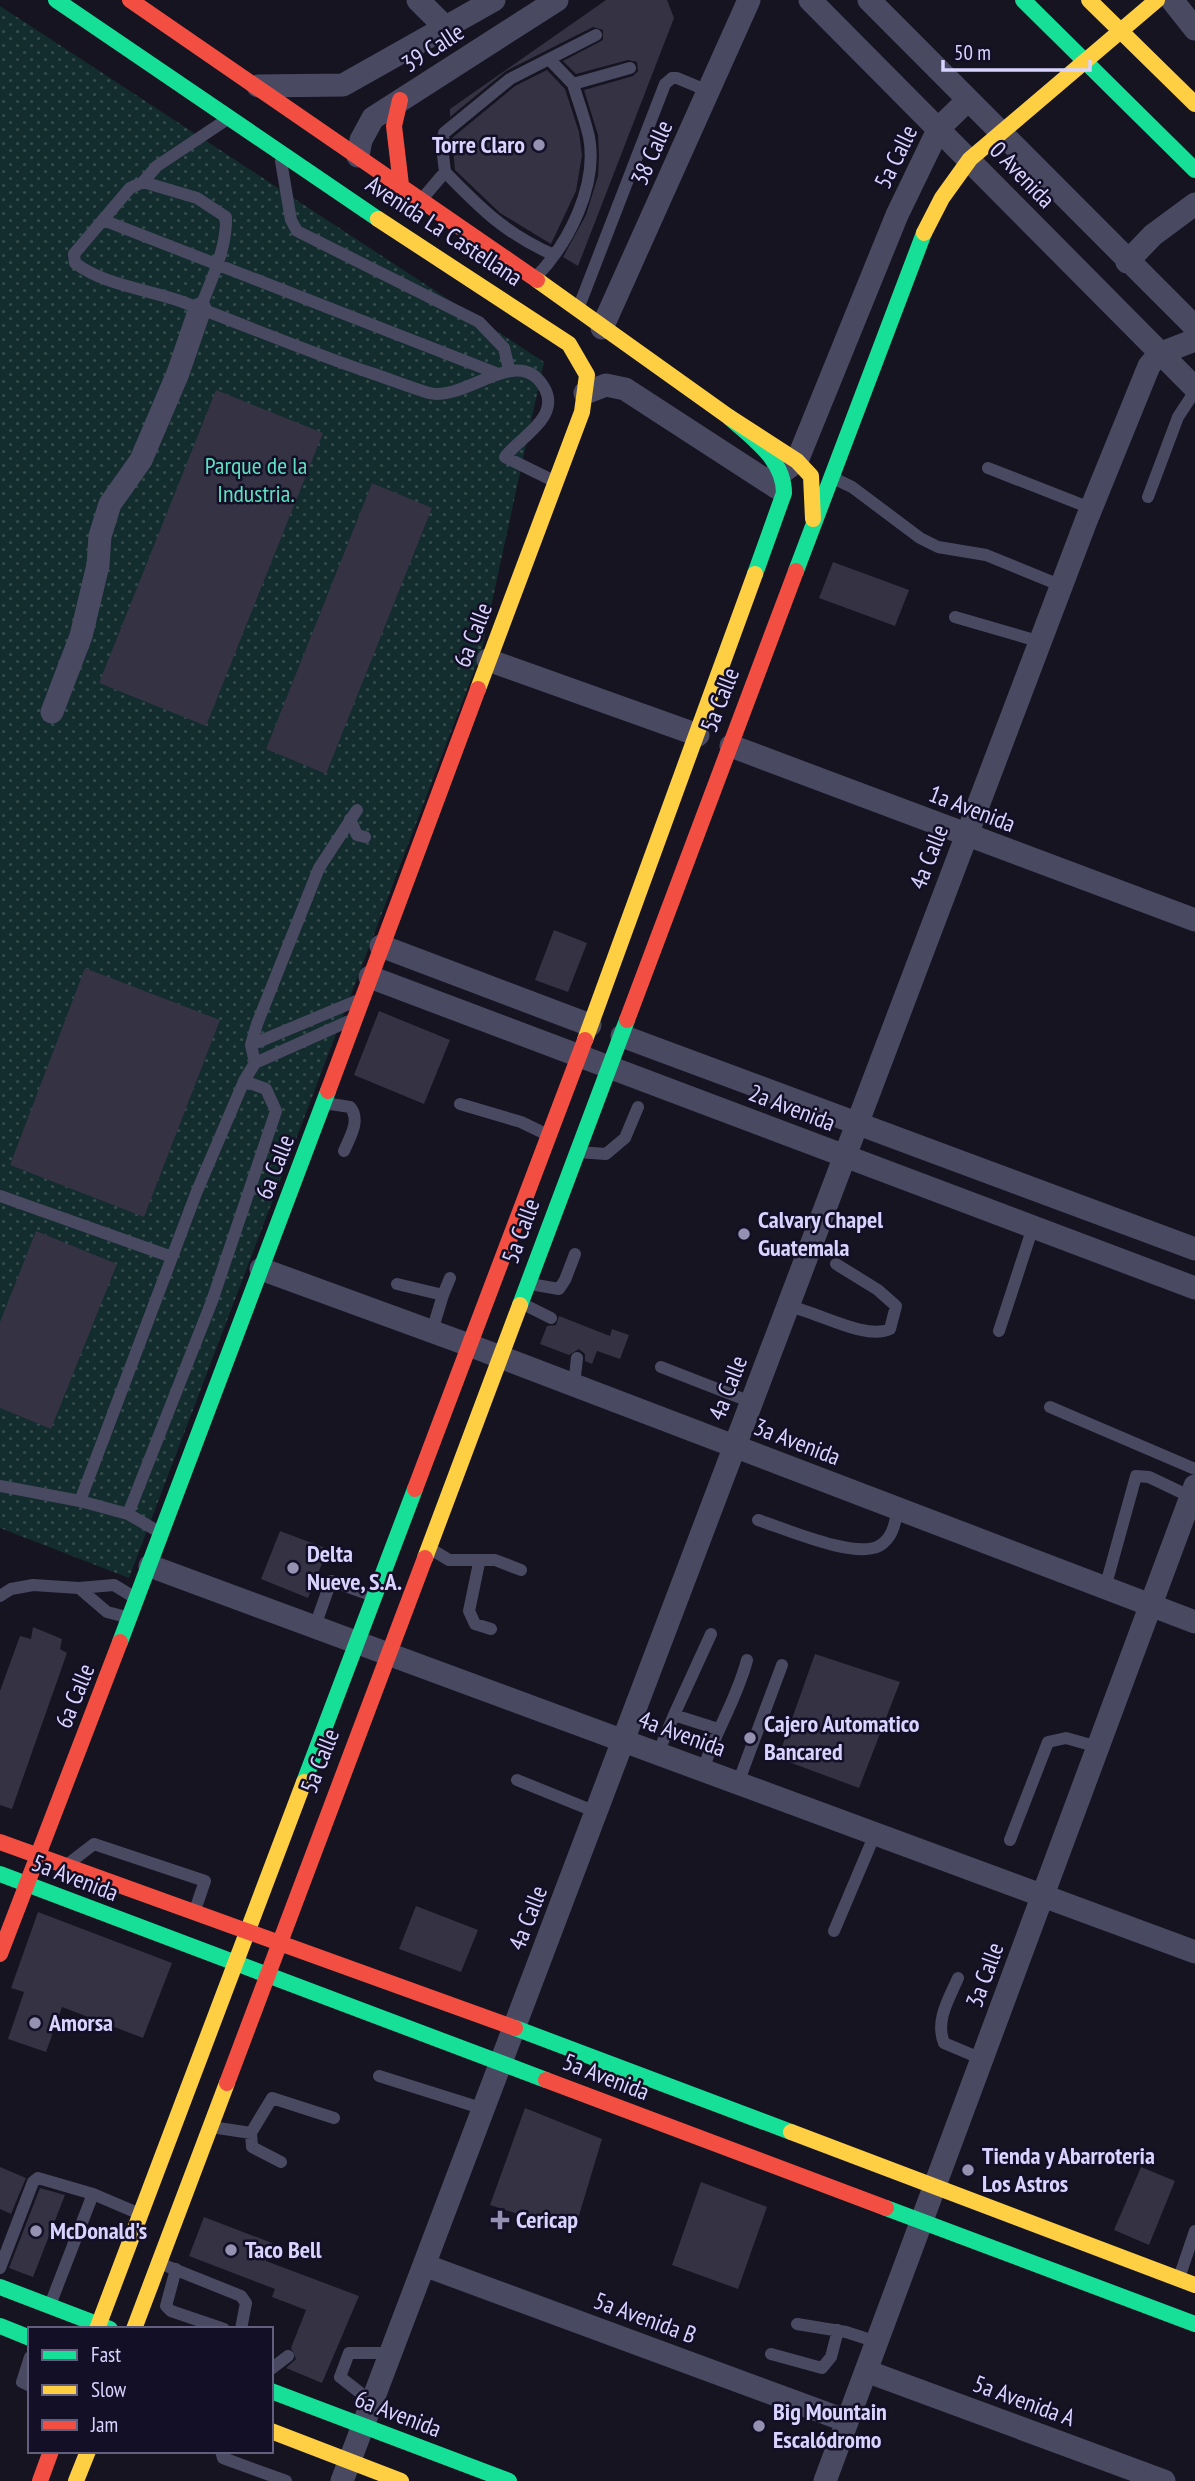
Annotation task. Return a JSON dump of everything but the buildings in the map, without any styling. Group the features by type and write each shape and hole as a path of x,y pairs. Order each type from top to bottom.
{"main road":[{"name":"Avenida La Castellana","path":"56,0 332,189 569,344 585,368 585,393"},
{"name":"Avenida La Castellana","path":"130,0 258,86 357,172 401,186 729,417 782,477 811,476 813,529"},
{"path":"1024,0 1195,170"},
{"path":"1089,0 1195,104"},
{"name":"5a Calle","path":"135,2327 925,230 942,198 970,159 1157,0"},
{"path":"400,100 394,126 401,186"},
{"path":"332,189 357,172"},
{"name":"6a Calle","path":"0,1954 150,1566 355,1019 582,412 585,393"},
{"name":"5a Calle","path":"102,2327 141,2214 698,734 782,477"},
{"name":"5a Avenida","path":"0,1842 195,1910 935,2186 1031,2242 1195,2324"},
{"name":"5a Avenida","path":"0,1874 922,2221 1031,2242 1195,2284"},
{"path":"0,2287 102,2327"},
{"path":"0,2326 28,2337"},
{"name":"6a Avenida","path":"273,2392 401,2481"},
{"name":"6a Avenida","path":"273,2431 509,2481"},
{"path":"40,2481 50,2453"},
{"path":"76,2481 87,2453"}],"street":[{"path":"418,0 446,29"},
{"name":"39 Calle","path":"258,86 343,85 494,0"},
{"name":"39 Calle","path":"357,172 361,140 373,118 556,0"},
{"name":"38 Calle","path":"602,328 748,0"},
{"name":"0 Avenida","path":"869,0 1127,262 1195,327"},
{"path":"1172,0 1195,29"},
{"name":"0 Avenida","path":"814,1 1195,390"},
{"name":"5a Calle","path":"782,477 897,215 939,128 968,100"},
{"path":"1127,262 1153,235 1195,204"},
{"path":"52,712 80,636 98,565 100,536 110,504 141,460 178,373 200,309"},
{"path":"1159,354 1195,340"},
{"name":"4a Calle","path":"354,2448 965,834 1149,366 1159,354"},
{"name":"Avenida La Castellana","path":"585,393 606,385 625,389 782,477"},
{"path":"488,660 698,734"},
{"name":"1a Avenida","path":"731,746 1195,920"},
{"path":"381,946 590,1025"},
{"name":"2a Avenida","path":"366,988 578,1056 1195,1288"},
{"name":"2a Avenida","path":"622,1036 1195,1249"},
{"name":"3a Avenida","path":"261,1269 501,1357 1195,1622"},
{"name":"3a Calle","path":"825,2481 1193,1492"},
{"name":"4a Avenida","path":"150,1566 1195,1952"},
{"name":"5a Avenida B","path":"424,2265 847,2421"},
{"name":"5a Avenida A","path":"866,2371 1164,2481"}],"lane":[{"path":"554,255 520,241 490,219 445,172 442,146 444,133 510,79 596,35"},
{"path":"534,279 554,255 572,225 590,169 589,138 573,84 548,60"},
{"path":"573,84 630,68"},
{"path":"578,310 665,84 672,78 677,78 708,91"},
{"path":"229,118 157,166 144,183 130,188 74,254 75,263 87,272 200,309 330,359 432,394 476,385 509,369 536,378 547,392 547,404 541,422 500,458 555,482"},
{"path":"280,153 291,220 297,231 478,322 504,348 509,369"},
{"path":"422,200 445,172"},
{"path":"144,183 197,198 226,218 226,232 218,263 200,309"},
{"path":"475,236 490,219"},
{"path":"103,220 496,373"},
{"path":"1148,497 1178,417 1195,390"},
{"path":"988,468 1093,509"},
{"path":"832,478 852,487 920,538 938,547 986,555 1062,586"},
{"path":"955,617 1041,642"},
{"path":"255,1063 251,1045 319,868 353,815 357,835 365,837"},
{"path":"251,1045 366,988"},
{"path":"80,1501 172,1257 244,1081 255,1063 355,1019"},
{"path":"128,1514 212,1301 276,1111 273,1099 266,1089 244,1081"},
{"path":"323,1103 350,1107 355,1112 355,1124 344,1151"},
{"path":"460,1104 521,1122 549,1135"},
{"path":"578,1152 606,1154 625,1138 638,1107"},
{"path":"0,1196 172,1257"},
{"path":"999,1331 1033,1227"},
{"path":"529,1283 559,1289 575,1254"},
{"path":"787,1306 811,1310 867,1332 881,1334 890,1329 896,1306 878,1290 835,1264"},
{"path":"432,1331 450,1278"},
{"path":"397,1284 443,1296"},
{"path":"521,1303 551,1318"},
{"path":"574,1385 577,1358"},
{"path":"661,1367 751,1402"},
{"path":"1050,1407 1195,1469"},
{"path":"1105,1588 1136,1476 1149,1477 1193,1492"},
{"path":"0,1486 80,1501 128,1514 162,1533"},
{"path":"758,1520 858,1551 879,1546 890,1535 898,1509"},
{"path":"429,1548 449,1560 479,1563 495,1560 521,1570"},
{"path":"479,1563 469,1611 475,1624 491,1629"},
{"path":"315,1626 331,1580 374,1596"},
{"path":"0,1596 11,1589 33,1585 79,1588 114,1585 137,1599"},
{"path":"79,1588 107,1612 130,1618"},
{"path":"658,1753 711,1634"},
{"path":"703,1770 718,1729 734,1700 747,1660"},
{"path":"738,1783 782,1665"},
{"path":"674,1715 718,1729"},
{"path":"1010,1840 1048,1742 1066,1738 1098,1747"},
{"path":"517,1780 596,1812"},
{"path":"834,1931 875,1834"},
{"path":"65,1866 94,1844 205,1881 195,1910"},
{"path":"958,1978 941,2019 940,2032 944,2043 982,2059"},
{"path":"379,2076 484,2109"},
{"path":"281,2162 252,2147 251,2133 272,2098 334,2118"},
{"path":"210,2127 251,2133"},
{"path":"0,2268 33,2182 45,2178 141,2214"},
{"path":"50,2306 93,2194"},
{"path":"1179,2278 1195,2231"},
{"path":"159,2262 241,2296 246,2303 241,2327"},
{"path":"176,2270 165,2300 166,2306 171,2311 218,2327"},
{"path":"0,2301 69,2327"},
{"path":"797,2324 838,2330 877,2342"},
{"path":"771,2354 822,2368 831,2357 838,2330"},
{"path":"340,2377 349,2353 391,2353"},
{"path":"273,2367 288,2356"},
{"path":"28,2363 22,2382 28,2385"},
{"path":"327,2371 340,2377 372,2402"},
{"path":"222,2453 223,2458 284,2481"}],"green space":[{"name":"Parque de la Industria.","path":"0,6 544,362 481,653 129,1578 0,1528"}],"traffic: fast":[{"path":"56,0 378,219"},
{"path":"1023,0 1195,170"},
{"path":"796,571 924,233"},
{"path":"729,417 765,450 783,481 784,493 755,574"},
{"path":"520,1305 627,1020"},
{"path":"120,1642 328,1091"},
{"path":"304,1782 415,1489"},
{"path":"0,1874 546,2080"},
{"path":"515,2028 791,2132"},
{"path":"886,2208 1195,2324"},
{"path":"0,2287 105,2327"},
{"path":"0,2326 28,2337"},
{"path":"273,2392 509,2481"}],"traffic: slow":[{"path":"1089,0 1195,104"},
{"path":"924,233 942,198 970,159 1157,0"},
{"path":"378,219 569,344 587,375 582,412 478,689"},
{"path":"537,280 729,417 797,461 811,476 813,519"},
{"path":"585,1040 755,574"},
{"path":"425,1558 520,1305"},
{"path":"98,2327 304,1782"},
{"path":"135,2327 227,2083"},
{"path":"791,2132 1195,2285"},
{"path":"273,2432 401,2481"},
{"path":"76,2481 87,2453"}],"traffic: jam":[{"path":"130,0 537,280"},
{"path":"400,100 394,126 401,185"},
{"path":"627,1020 796,571"},
{"path":"328,1091 478,689"},
{"path":"415,1489 585,1040"},
{"path":"227,2083 425,1558"},
{"path":"0,1954 120,1642"},
{"path":"0,1842 515,2028"},
{"path":"546,2080 886,2208"},
{"path":"40,2481 50,2453"}],"place":[{"name":"Torre Claro","path":"539,145"},
{"name":"Calvary Chapel Guatemala","path":"744,1234"},
{"name":"Delta Nueve, S.A.","path":"293,1568"},
{"name":"Cajero Automatico Bancared","path":"750,1738"},
{"name":"Amorsa","path":"35,2023"},
{"name":"Tienda y Abarroteria Los Astros","path":"968,2170"},
{"name":"Cericap","path":"500,2220"},
{"name":"McDonald's","path":"36,2231"},
{"name":"Taco Bell","path":"231,2250"},
{"name":"Big Mountain Escalódromo","path":"759,2426"}]}
